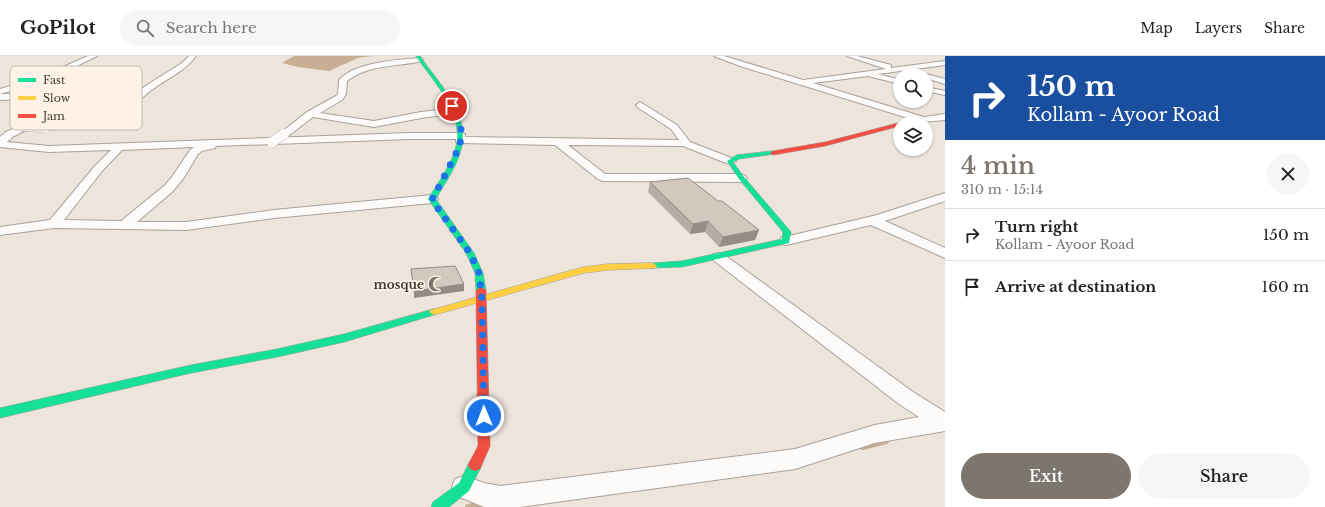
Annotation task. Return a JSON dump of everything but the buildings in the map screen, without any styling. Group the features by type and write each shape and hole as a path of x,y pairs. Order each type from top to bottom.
{"street":[{"path":"72,66 94,56"},
{"path":"142,93 185,65 193,56"},
{"path":"717,56 757,70 860,99 912,116"},
{"path":"850,56 896,68 945,63"},
{"path":"124,226 168,189 177,179 194,152 198,149 220,145 262,144 272,142 310,114 339,98 342,94 343,80 348,75 380,66 419,58 455,112 461,127 460,146 432,200"},
{"path":"802,82 893,68"},
{"path":"863,73 893,80"},
{"path":"933,78 945,82"},
{"path":"0,92 10,89"},
{"path":"933,91 945,94"},
{"path":"0,97 10,96"},
{"path":"640,105 674,127 685,140 684,143"},
{"path":"310,114 370,124 431,114 455,112"},
{"path":"933,119 945,117"},
{"path":"730,161 737,157 774,153 825,144 893,126"},
{"path":"0,143 10,134 19,130"},
{"path":"0,143 49,149 410,136 558,142 684,143 730,161 741,178 787,232 786,241"},
{"path":"558,142 602,177 741,178"},
{"path":"54,224 98,168 117,150"},
{"path":"0,413 184,370 344,338 596,268 667,266 718,257 872,220 945,197"},
{"path":"0,231 54,224 186,226 274,214 432,200"},
{"path":"432,200 470,253 479,273 482,299 484,446 464,487 438,507"},
{"path":"872,220 945,254"},
{"path":"718,257 906,398 944,422"},
{"path":"464,487 484,495 501,498 787,460 875,434 944,422"}],"shaded area":[{"path":"294,56 373,56 358,58 329,71 298,67 282,63"}],"waterway":[{"path":"863,447 886,441"},
{"path":"468,507 484,504"}],"traffic: fast":[{"path":"418,56 448,99 459,123 461,135 457,155 432,199 470,253 479,273 481,290"},
{"path":"653,266 682,264 786,241 787,232 741,178 730,161 737,157 773,153"},
{"path":"0,413 191,369 277,353 344,338 434,312"},
{"path":"438,507 464,487 475,465"}],"traffic: slow":[{"path":"434,312 583,270 608,267 653,266"}],"traffic: jam":[{"path":"773,153 825,144 893,126"},
{"path":"475,465 484,446 481,290"}],"place":[{"name":"mosque","path":"436,284"}],"route":[{"path":"452,106 461,127 460,146 432,200 470,253 479,273 482,299 484,416"}]}
